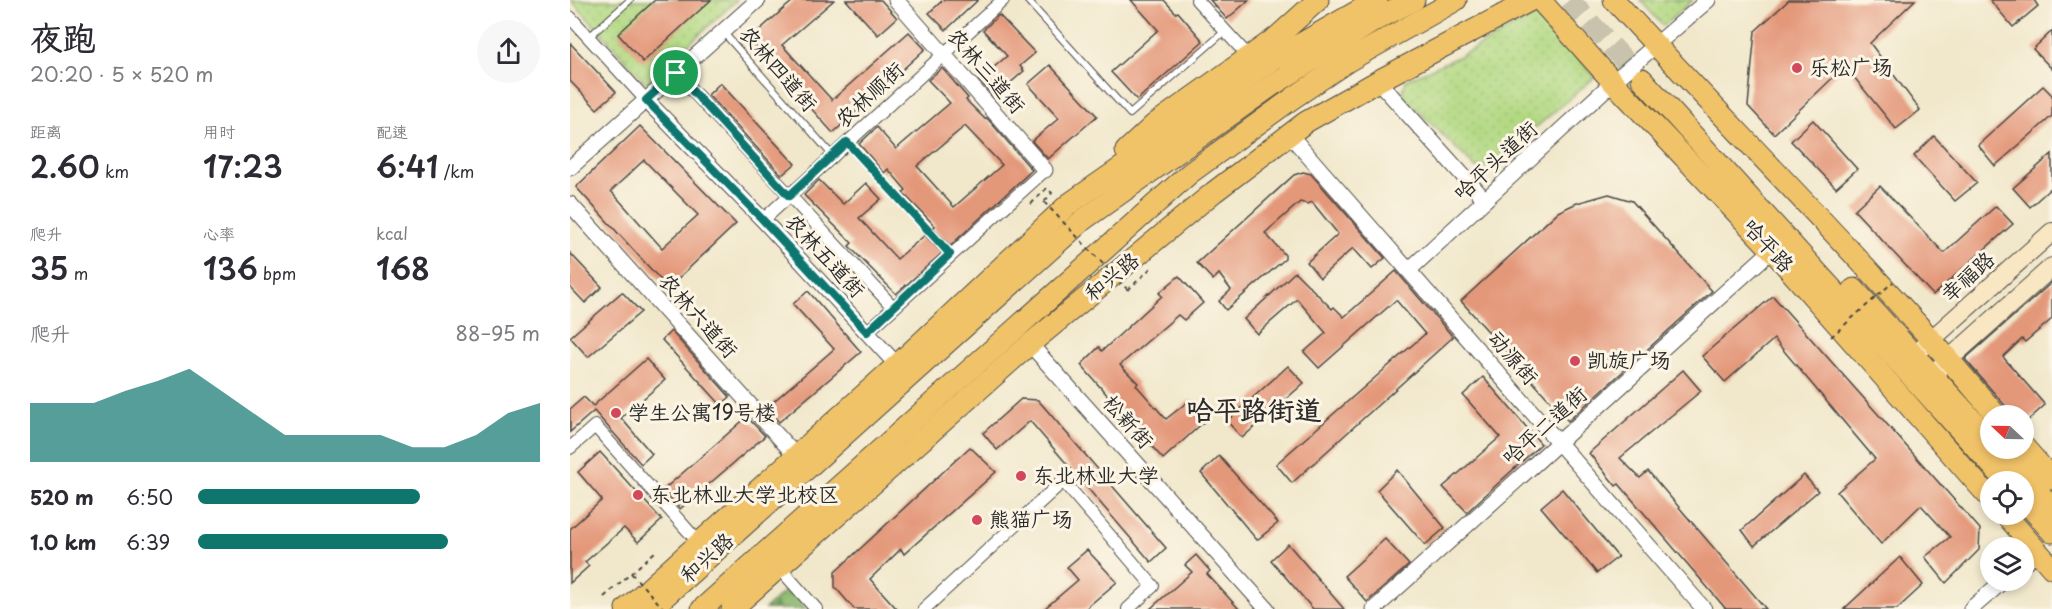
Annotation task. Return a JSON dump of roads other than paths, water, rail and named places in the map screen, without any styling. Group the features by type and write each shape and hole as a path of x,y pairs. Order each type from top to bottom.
{"highway":[{"name":"和兴路","path":"626,609 981,287 1155,124 1277,37 1318,0"},
{"name":"和兴路","path":"1069,204 1269,62 1377,0"},
{"name":"和兴路","path":"651,609 1083,220 1274,84 1374,21 1414,0"},
{"path":"702,609 1190,174 1293,98 1348,61 1456,0"},
{"name":"和兴路","path":"732,609 1023,350 1214,192 1306,122 1531,0"},
{"name":"哈平路","path":"1540,0 1613,82 1772,250 1980,487"},
{"path":"1614,0 1841,242 1988,405"},
{"name":"哈平路","path":"1980,429 1914,354 1647,74 1997,471"},
{"path":"1023,350 1150,208"},
{"path":"981,287 1083,220"},
{"path":"1841,242 1914,354"},
{"path":"1866,324 1893,387"},
{"path":"2034,458 2052,479"},
{"path":"2009,459 2052,508"},
{"path":"2034,511 2052,532"},
{"path":"2034,559 2052,568"}],"main road":[{"name":"幸福路","path":"1914,354 2052,232"},
{"path":"1932,375 2052,267"}],"street":[{"path":"570,168 758,0"},
{"name":"农林三道街","path":"896,0 1045,170"},
{"name":"农林顺街","path":"763,220 1003,0"},
{"path":"1197,0 1249,57"},
{"name":"哈平头道街","path":"1409,270 1613,82 1708,0"},
{"path":"570,17 646,100"},
{"path":"676,73 893,307"},
{"path":"1378,81 1485,200"},
{"name":"农林五道街","path":"646,100 763,220 897,364"},
{"name":"动源街","path":"1290,135 1704,609"},
{"path":"867,332 950,254 1045,170"},
{"name":"农林六道街","path":"570,204 795,455"},
{"name":"哈平二道街","path":"1374,609 1772,250"},
{"name":"松新街","path":"1023,350 1267,609"},
{"path":"570,448 595,426 699,543"},
{"path":"924,609 1063,482 1153,586 1128,609"},
{"path":"779,567 816,609"},
{"path":"1971,609 1991,591"}],"lane":[{"path":"589,38 630,0"},
{"path":"1027,0 1130,114 1225,31"},
{"name":"农林四道街","path":"723,31 833,156"},
{"path":"847,142 950,254"}],"tunnel":[{"path":"1569,0 1642,79"}],"place":[{"name":"乐松广场","path":"1797,68"},
{"name":"凯旋广场","path":"1575,361"},
{"name":"学生公寓19号楼","path":"616,413"},
{"name":"东北林业大学","path":"1021,476"},
{"name":"东北林业大学北校区","path":"638,495"},
{"name":"熊猫广场","path":"977,520"}],"district":[{"name":"哈平路街道","path":"1254,411"}]}
